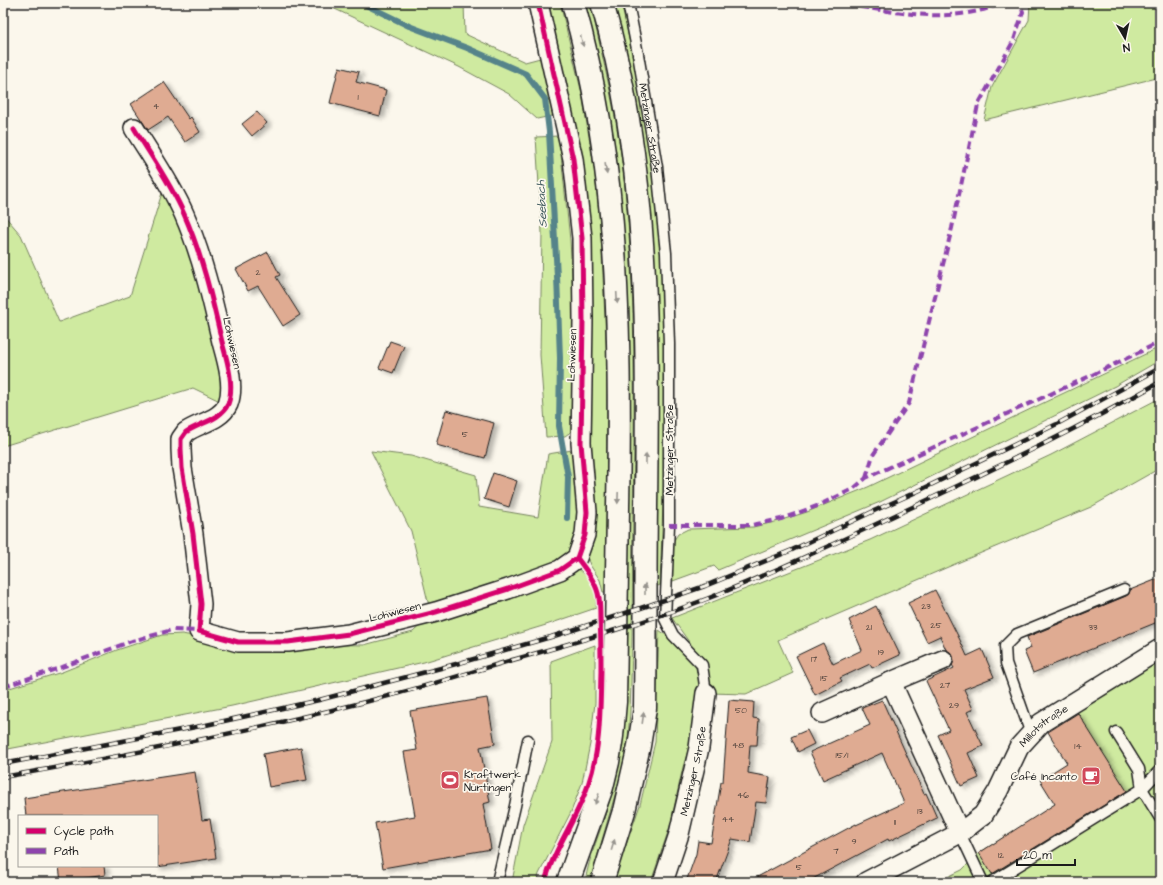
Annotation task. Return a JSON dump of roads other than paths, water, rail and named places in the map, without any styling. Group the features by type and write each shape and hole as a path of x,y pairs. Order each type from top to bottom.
{"main road":[{"path":"568,882 602,787 612,736 615,702 619,462 617,306 608,183 596,104 573,3"},
{"name":"Metzinger Straße","path":"602,3 614,49 630,126 644,256 647,369 645,708 640,746 624,811 602,882"}],"street":[{"name":"Lohwiesen","path":"134,128 166,180 184,213 198,250 210,289 232,388 228,404 220,414 186,432 182,436 181,442 182,468 193,534 201,604 199,630 238,642 288,642 349,634 436,612 501,592 560,570 577,558 585,534 587,512 581,443 583,320 582,238 573,159 538,3"},
{"name":"Millotstraße","path":"866,882 960,833 983,815 998,791 1019,747 1041,723 1160,649"},
{"path":"822,713 944,660"},
{"path":"891,682 960,833"},
{"name":"Metzinger Straße","path":"663,882 679,834 699,748 706,693"}],"lane":[{"name":"Metzinger Straße","path":"628,3 640,61 655,153 666,253 669,344 669,526 665,619 673,635 702,665 706,693"},
{"path":"1031,734 1006,663 1005,646 1017,634 1124,590"},
{"path":"1116,732 1138,769 1142,789 1160,818"},
{"path":"496,882 515,806 528,740"},
{"path":"992,882 1142,789 1160,770"},
{"path":"960,833 983,882"}],"waterway":[{"name":"Seebach","path":"362,3 409,26 467,48 526,74 545,99 549,132 557,276 560,358 559,426 568,477 567,518"}],"railway":[{"path":"3,764 206,725 319,700 551,637 632,611 705,586 792,550 1057,424 1160,368"},
{"path":"3,777 201,740 299,718 396,694 660,616 762,576 979,476 1100,415 1160,382"}],"place":[{"name":"Café Incanto","path":"1091,776"},
{"name":"Kraftwerk Nürtingen","path":"450,780"}]}
